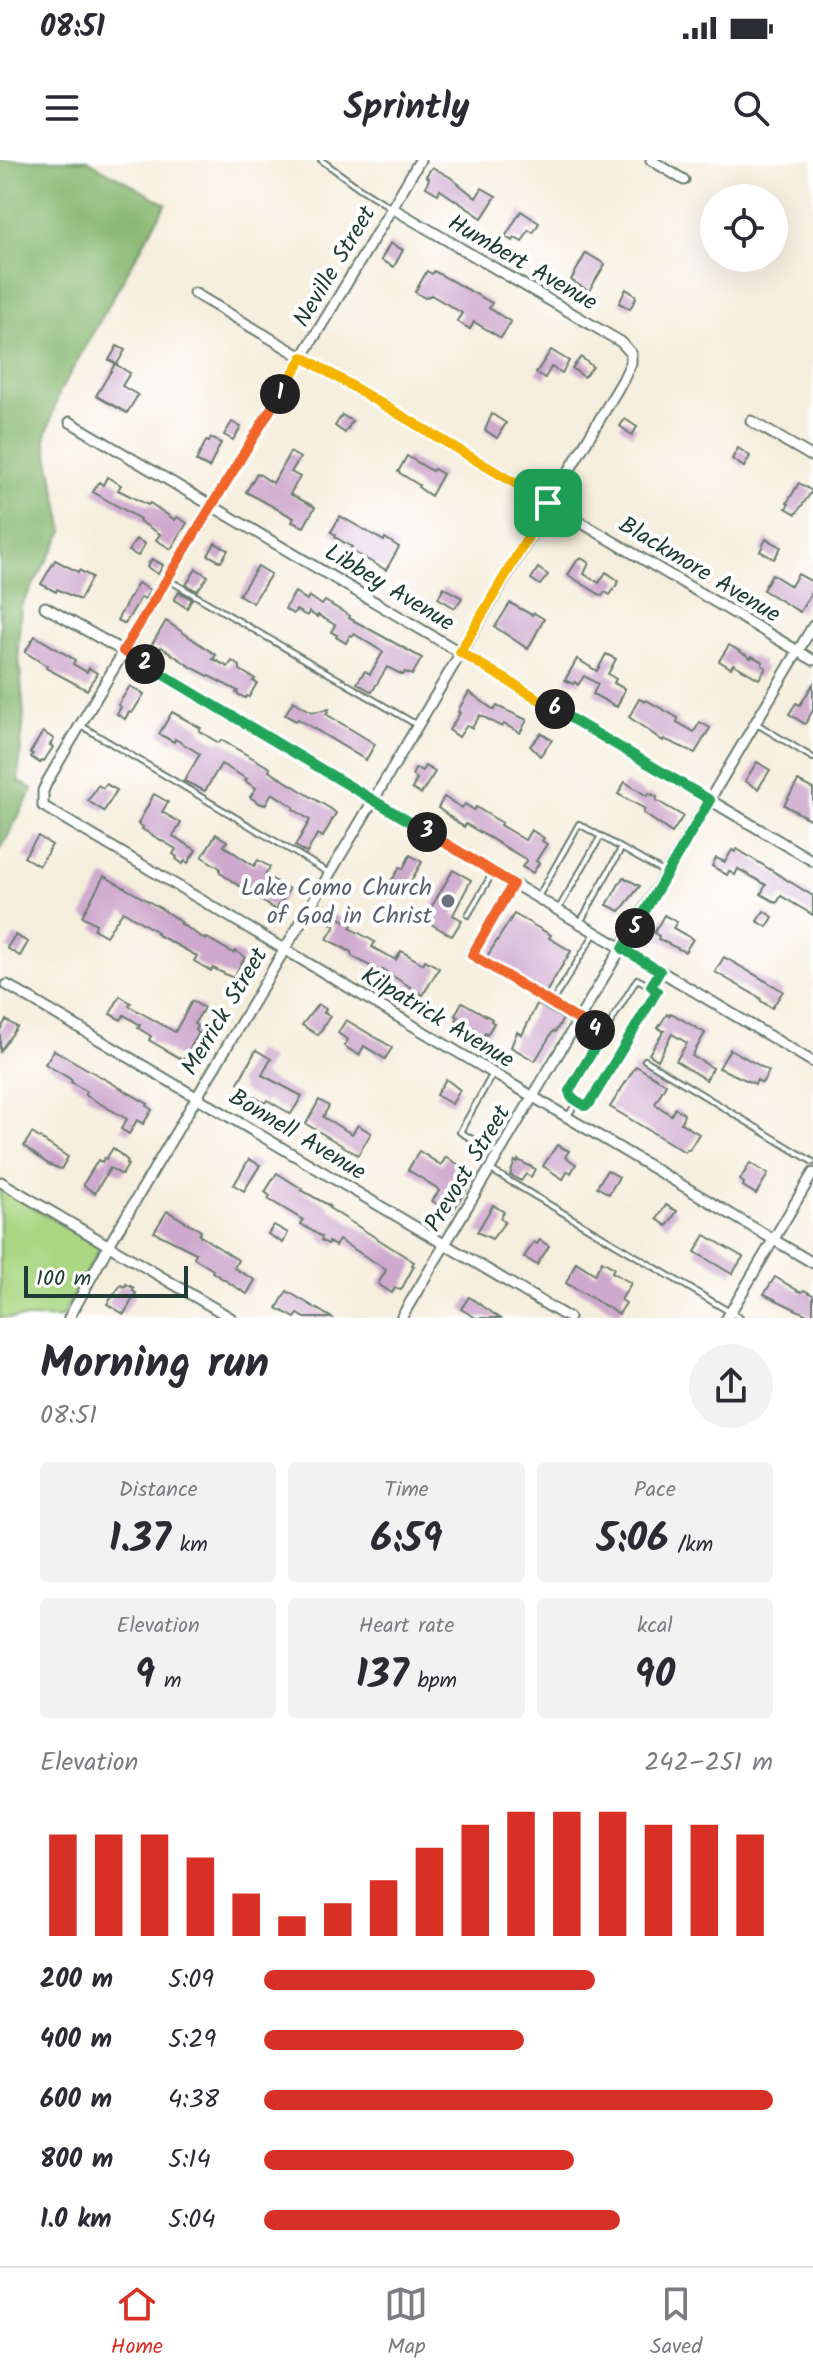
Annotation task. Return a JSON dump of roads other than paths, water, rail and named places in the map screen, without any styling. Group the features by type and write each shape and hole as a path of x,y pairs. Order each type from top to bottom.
{"street":[{"name":"Neville Street","path":"43,806 43,791 47,782 123,651 420,160"},
{"path":"651,160 684,180"},
{"name":"Humbert Avenue","path":"392,208 621,342 631,353"},
{"name":"Blackmore Avenue","path":"194,293 813,660"},
{"name":"Merrick Street","path":"69,1318 196,1097 623,380 631,363 631,353"},
{"path":"751,421 813,457"},
{"name":"Libbey Avenue","path":"70,422 813,861"},
{"path":"45,607 813,1062"},
{"name":"Prevost Street","path":"401,1318 813,626"},
{"name":"Kilpatrick Avenue","path":"43,806 813,1263"},
{"name":"Bonnell Avenue","path":"7,985 569,1318"},
{"path":"733,1316 813,1173"},
{"path":"1,1182 231,1318"}],"lane":[{"path":"321,160 392,208"},
{"path":"166,579 417,725"},
{"path":"756,724 813,758"},
{"path":"80,725 329,873"},
{"path":"537,898 579,824 667,874"},
{"path":"558,910 601,836"},
{"path":"580,923 622,848"},
{"path":"468,915 493,872"},
{"path":"513,884 472,955 603,1034"},
{"path":"551,1004 595,933"},
{"path":"651,986 660,971"},
{"path":"637,979 651,986 656,989 655,995 590,1103 585,1106 571,1097 569,1091 637,979"},
{"path":"645,1060 813,1162"},
{"path":"494,1073 460,1132 498,1154"},
{"path":"568,1117 577,1101"},
{"path":"489,1169 733,1316"}],"place":[{"name":"Lake Como Church of God in Christ","path":"448,901"}]}
